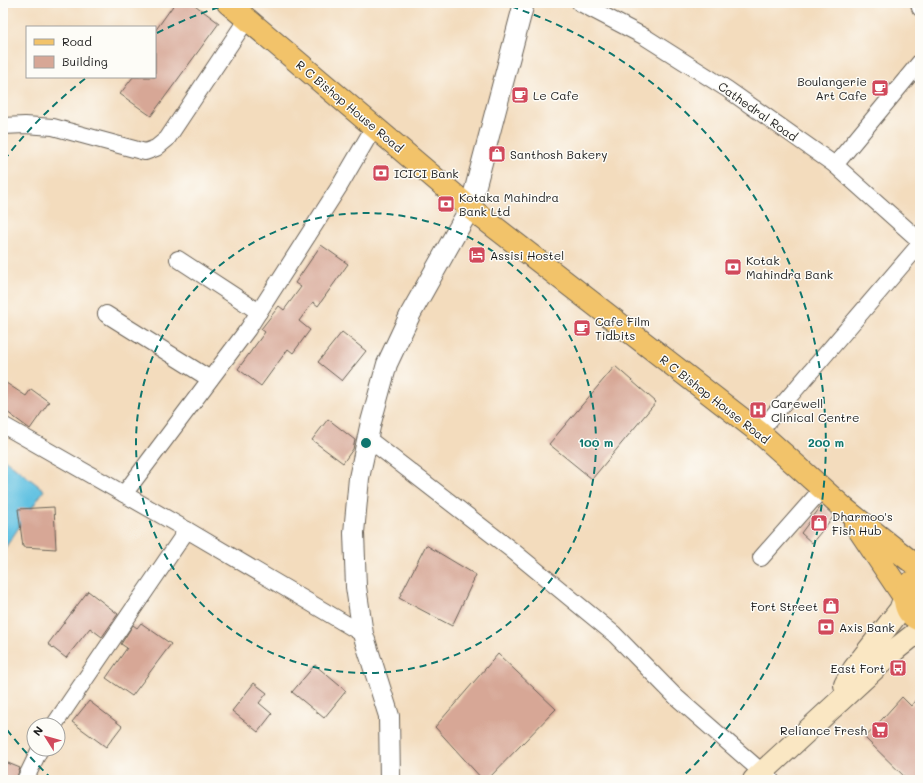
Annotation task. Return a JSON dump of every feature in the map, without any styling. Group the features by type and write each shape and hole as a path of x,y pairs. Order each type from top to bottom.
{"main road":[{"name":"R C Bishop House Road","path":"228,3 470,208 759,432 822,489 909,560 920,567"},
{"path":"846,509 873,553 897,584 910,614 920,620"},
{"path":"829,712 854,669 900,610 910,584 920,576"},
{"path":"762,777 896,649 920,630"}],"street":[{"path":"390,780 389,716 363,634 356,587 354,533 359,478 367,438 387,364 411,313 470,208 524,3"},
{"name":"Cathedral Road","path":"580,3 645,37 727,88 835,166 920,243"},
{"path":"919,3 920,8"},
{"path":"3,126 25,125 53,128 145,152 156,148 167,139 247,19"},
{"path":"835,166 920,62"},
{"path":"124,494 259,312 340,187 374,126"},
{"path":"759,432 920,243"},
{"path":"178,259 259,312"},
{"path":"106,314 210,379"},
{"path":"3,425 187,530 363,634"},
{"path":"367,438 513,551 608,629 676,697 762,777"},
{"path":"761,558 822,489"},
{"path":"59,717 187,530"},
{"path":"25,780 35,757"}],"water":[{"path":"3,458 44,490 3,551"}],"building":[{"path":"175,3 192,3 219,23 151,116 120,94 132,78 156,78 156,30"},
{"path":"321,245 348,264 318,306 313,302 299,321 310,330 293,353 288,349 261,386 238,369 265,332 261,329 279,306 284,310 301,287 295,283"},
{"path":"342,332 366,351 342,381 318,362"},
{"path":"615,366 656,402 592,479 549,444"},
{"path":"3,381 26,396 31,389 49,402 30,429 3,409"},
{"path":"328,419 355,440 353,449 343,463 312,440"},
{"name":"Dharmoo's Fish Hub","path":"822,505 834,516 812,543 801,533"},
{"path":"54,507 56,549 23,547 18,509"},
{"path":"426,545 476,575 452,626 399,598"},
{"path":"88,591 118,614 102,637 90,628 66,658 48,644"},
{"path":"141,623 171,644 132,696 106,678 127,648 121,644 133,625 137,628"},
{"path":"498,654 556,709 487,780 483,780 435,727"},
{"path":"315,665 346,691 324,718 292,692"},
{"path":"254,683 267,693 259,703 272,714 258,732 232,711"},
{"path":"920,694 920,780 908,780 865,738 902,697 911,706"},
{"path":"89,701 122,726 106,747 72,722"},
{"path":"3,761 20,768 16,780 3,780"}],"place":[{"name":"Boulangerie Art Cafe","path":"880,88"},
{"name":"Le Cafe","path":"520,95"},
{"name":"Santhosh Bakery","path":"497,154"},
{"name":"ICICI Bank","path":"381,173"},
{"name":"Kotaka Mahindra Bank Ltd","path":"446,204"},
{"name":"Assisi Hostel","path":"477,255"},
{"name":"Kotak Mahindra Bank","path":"733,267"},
{"name":"Cafe Film Tidbits","path":"582,328"},
{"name":"Carewell Clinical Centre","path":"758,410"},
{"name":"Dharmoo's Fish Hub","path":"819,523"},
{"name":"Fort Street","path":"831,606"},
{"name":"Axis Bank","path":"826,627"},
{"name":"East Fort","path":"898,668"},
{"name":"Reliance Fresh","path":"880,730"}]}
